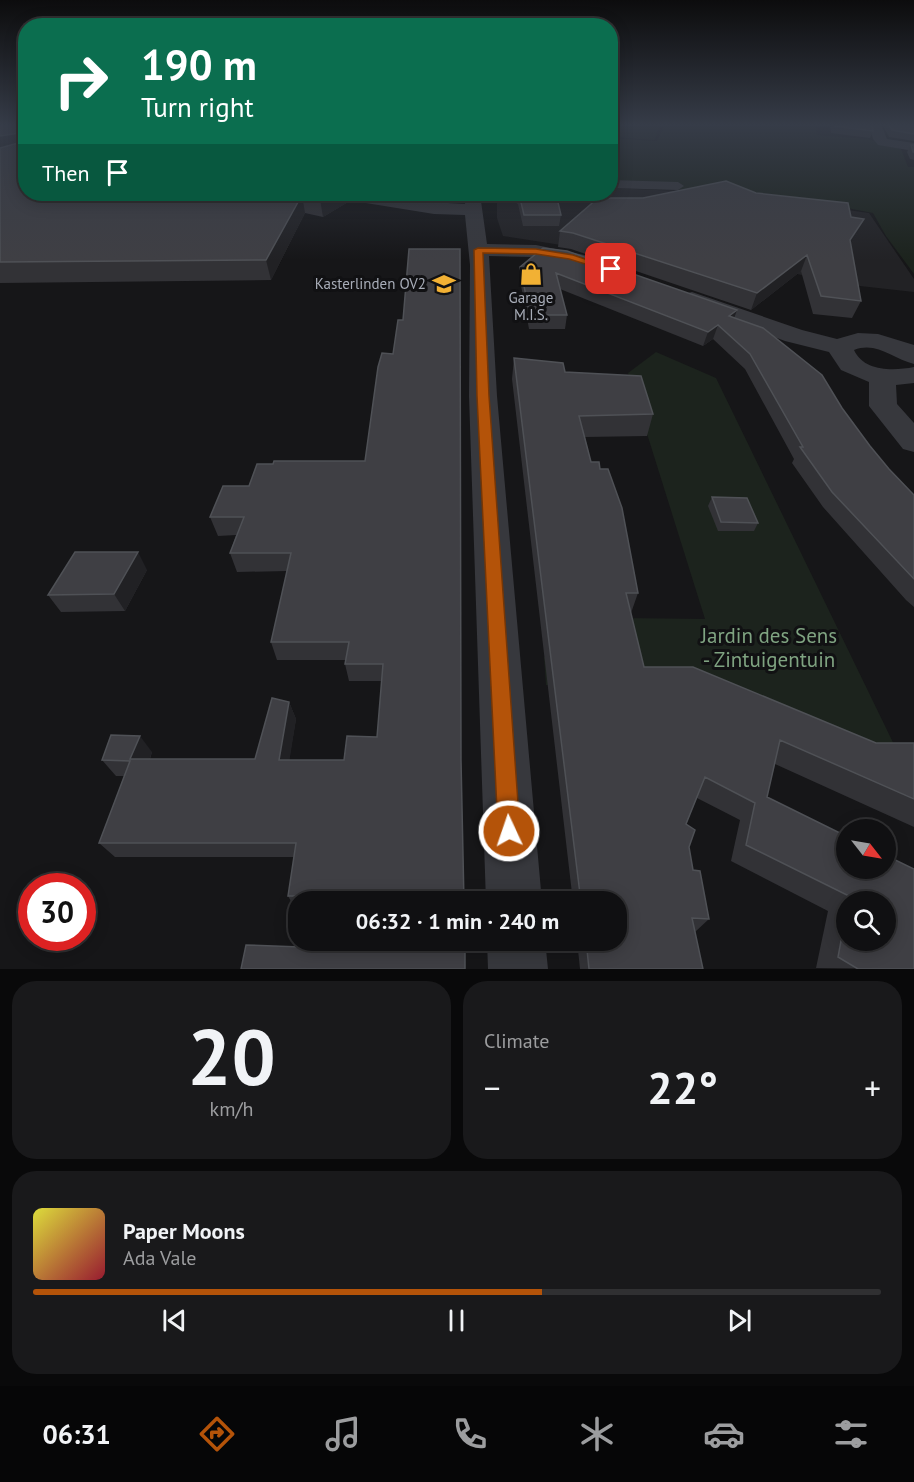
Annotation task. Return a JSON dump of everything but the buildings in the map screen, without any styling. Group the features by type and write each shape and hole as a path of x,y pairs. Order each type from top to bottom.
{"street":[{"path":"618,184 678,186"},
{"path":"385,201 434,209 473,202 478,250 483,396 513,891"},
{"path":"478,250 536,251 570,257 604,267"},
{"path":"672,291 794,336 840,347 851,340 870,340 893,345 914,356"},
{"path":"840,347 841,355 849,364 864,372 882,377 904,378 914,375"},
{"path":"882,377 883,406 914,442"},
{"path":"517,951 518,969"}],"shaded area":[{"path":"618,188 725,193 869,213 914,279 914,292 842,284 770,268 587,249 503,236 497,218 497,201 618,201"}],"green space":[{"path":"618,169 914,169 914,274 886,236 873,213 743,194 618,187"},
{"name":"Jardin des Sens - Zintuigentuin","path":"656,352 716,378 903,763 663,688 546,685 544,657 561,657 621,618 705,619 628,373"}],"place":[{"name":"Garage M.I.S.","path":"531,274"},
{"name":"Kasterlinden OV2","path":"444,284"}],"route":[{"path":"509,831 483,396 478,250 536,251 570,257 611,269"}]}
